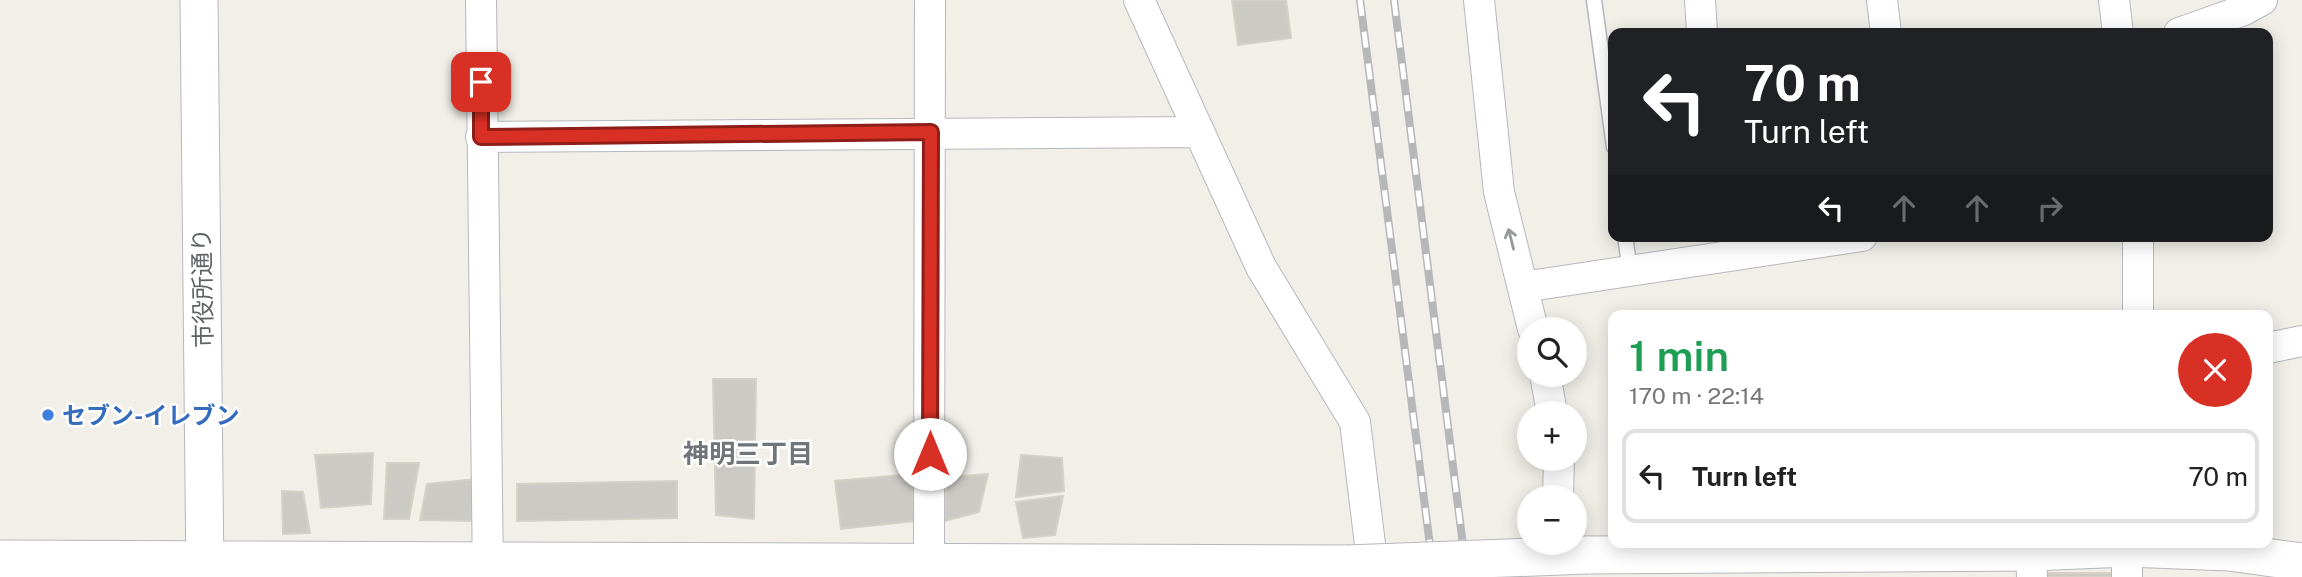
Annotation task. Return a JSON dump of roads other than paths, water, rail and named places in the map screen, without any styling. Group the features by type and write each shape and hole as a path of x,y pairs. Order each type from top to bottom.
{"street":[{"name":"市役所通り","path":"199,0 206,567"},
{"path":"481,0 488,568"},
{"path":"929,562 930,0"},
{"path":"1139,0 1261,267 1355,422 1360,570"},
{"path":"1479,0 1499,192 1530,317"},
{"path":"1700,0 1702,28"},
{"path":"1882,0 1885,28"},
{"path":"2114,0 2117,28"},
{"path":"2193,28 2245,10 2262,0"},
{"path":"481,137 1198,132"},
{"path":"1523,287 1630,271 1716,247 1782,242"},
{"path":"2138,242 2138,310"},
{"path":"2273,347 2302,341"},
{"path":"1587,551 1673,566 2031,565 2127,556 2229,552 2302,562"},
{"path":"0,559 206,567 806,569 929,562 1085,570 1360,570 1517,555"},
{"path":"1558,577 1570,555"}],"lane":[{"path":"1594,0 1608,103"},
{"path":"1626,242 1630,271"}],"railway":[{"path":"1360,0 1434,577"},
{"path":"1394,0 1467,577"}],"place":[{"name":"セブン-イレブン","path":"48,415"}],"district":[{"name":"神明三丁目","path":"748,453"}]}
